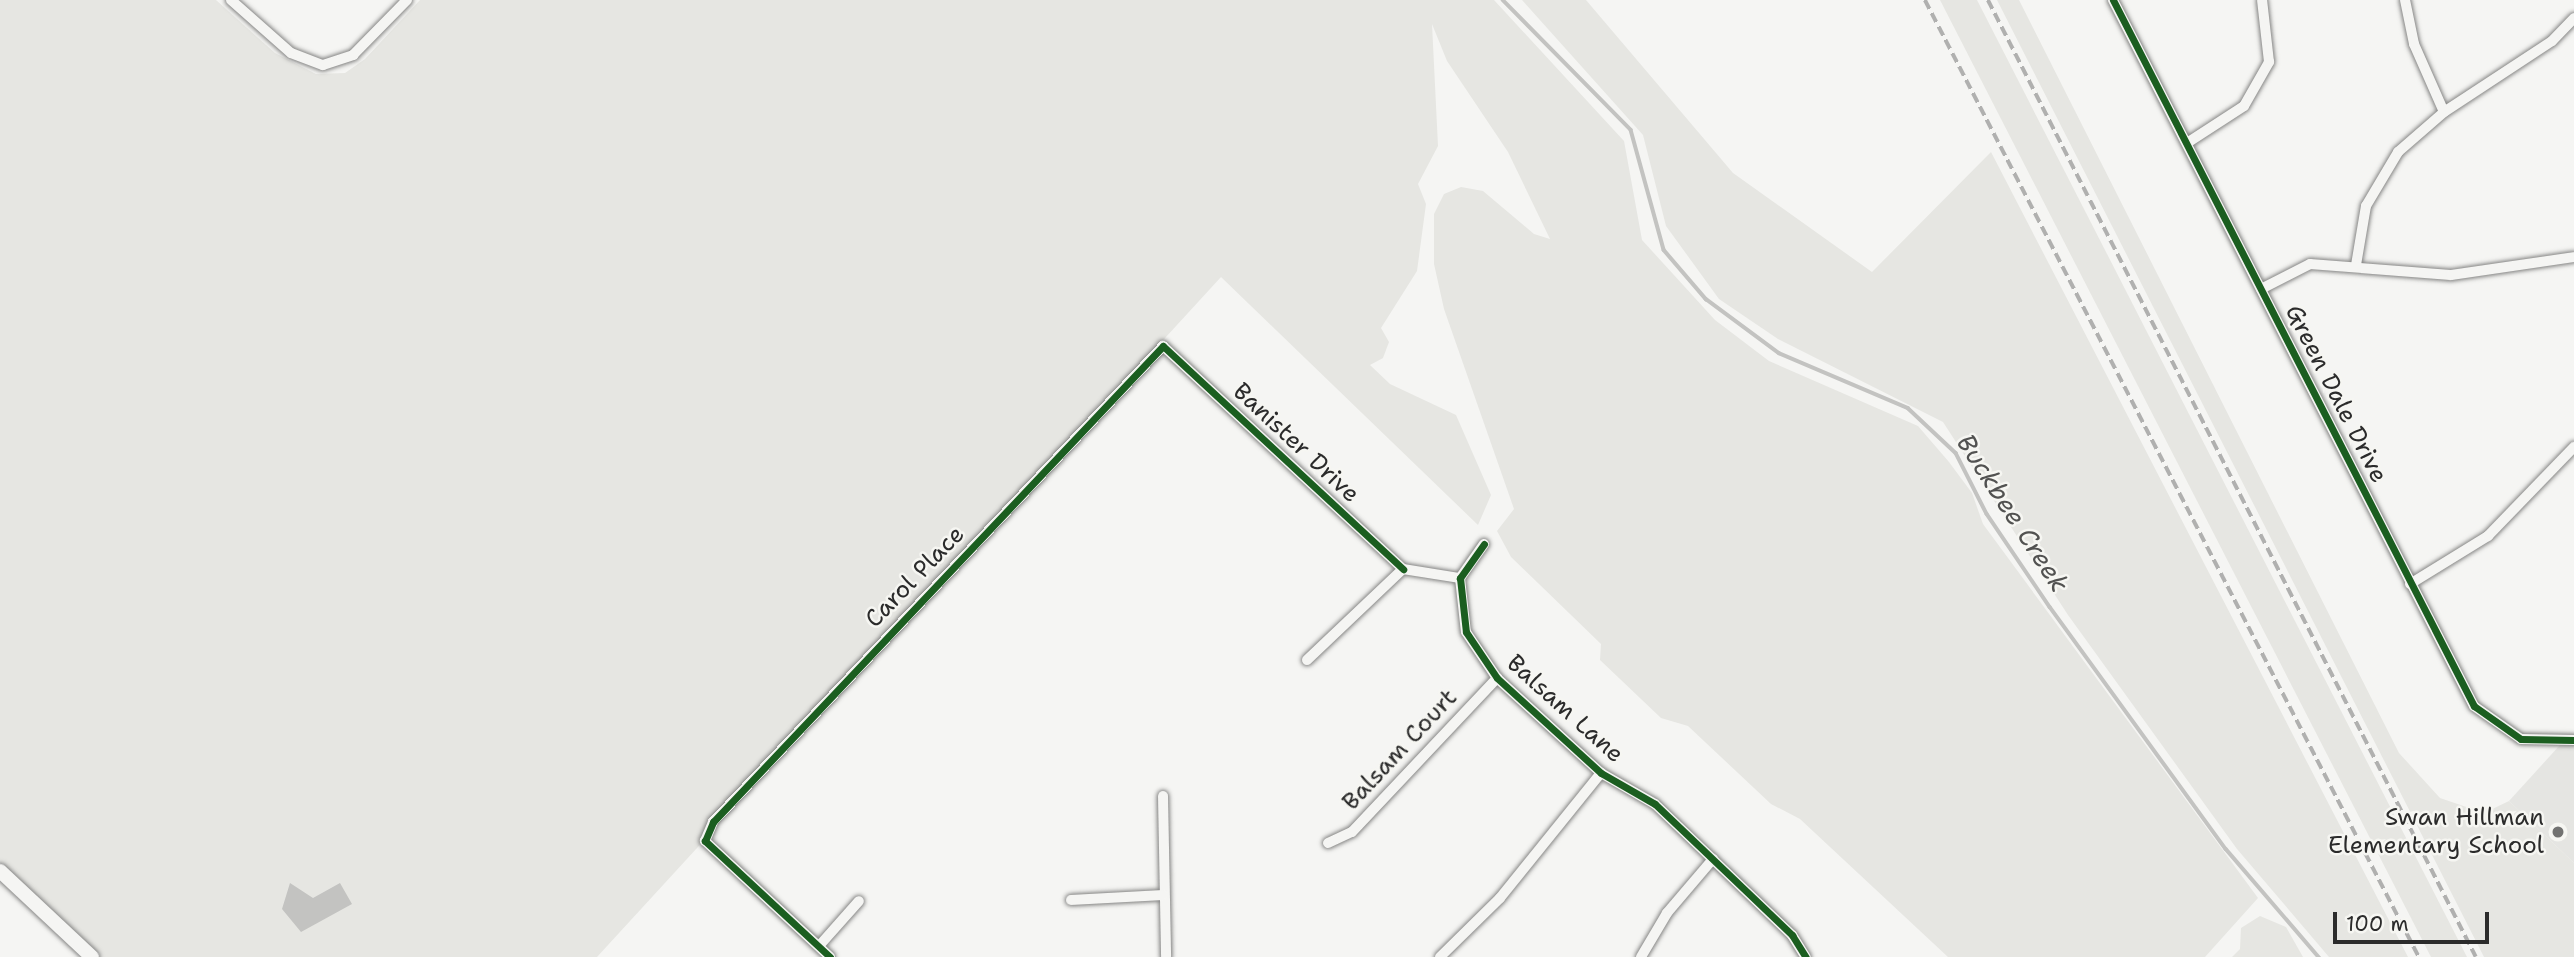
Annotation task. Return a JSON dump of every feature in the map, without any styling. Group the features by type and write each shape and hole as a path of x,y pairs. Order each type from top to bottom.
{"street":[{"path":"231,0 277,43 314,63 334,64 363,48 407,0"},
{"name":"Green Dale Drive","path":"2113,0 2474,706 2521,739 2574,740"},
{"path":"2187,143 2244,106 2269,62 2262,0"},
{"path":"2405,0 2414,44 2444,112"},
{"path":"2356,265 2366,206 2398,152 2444,112 2552,41 2574,18"},
{"path":"2261,289 2310,264 2356,265 2451,275 2574,257"},
{"name":"Banister Drive","path":"1163,346 1403,569"},
{"name":"Carol Place","path":"819,946 705,841 726,805 1163,346"},
{"path":"2410,584 2488,536 2574,447"},
{"path":"1307,660 1403,569 1460,578 1484,544"},
{"name":"Balsam Lane","path":"1460,578 1466,632 1497,678 1601,772 1656,804 1713,859 1806,957"},
{"name":"Balsam Court","path":"1328,843 1352,832 1497,678"},
{"path":"1440,957 1500,898 1601,772"},
{"path":"1164,796 1163,895 1166,957"},
{"path":"1641,957 1667,913 1713,859"},
{"path":"0,871 92,957"},
{"path":"1071,900 1163,895"},
{"path":"830,957 819,946 859,901"}],"shaded area":[{"path":"0,0 216,0 275,53 316,74 345,73 365,59 420,0 1494,0 1624,141 1642,240 1715,320 1769,361 1918,426 1949,462 1972,493 1983,524 2258,898 2205,957 1948,957 1800,819 1771,804 1688,726 1661,718 1600,660 1601,644 1511,557 1497,531 1514,509 1444,309 1434,264 1434,214 1444,194 1461,187 1483,191 1534,234 1550,239 1508,152 1447,61 1432,24 1438,146 1418,184 1426,204 1417,271 1381,328 1389,342 1383,358 1370,365 1390,384 1456,415 1491,495 1478,525 1221,277 597,957 98,957 0,866"},
{"path":"1522,0 1586,0 1733,173 1872,272 1991,152 2408,957 2329,957 2237,849 2068,615 1943,422 1778,339 1719,299 1666,226 1643,135"},
{"path":"1940,0 1977,0 2467,957 2431,957"},
{"path":"1997,0 2019,0 2399,753 2440,798 2484,813 2509,801 2574,863 2574,957 2484,957"},
{"name":"Swan Hillman Elementary School","path":"2574,741 2574,863 2509,801 2560,745"},
{"path":"290,883 313,898 340,883 352,904 301,932 282,909"},
{"path":"2260,916 2286,927 2303,957 2232,957 2240,949 2241,928"}],"waterway":[{"name":"Buckbee Creek","path":"1503,0 1631,130 1664,250 1706,299 1779,353 1908,408 1956,453 1987,514 2050,607 2226,849 2319,957"}],"railway":[{"path":"1925,0 2419,957"},
{"path":"1988,0 2476,957"}],"cycle path":[{"path":"2113,0 2474,706 2521,739 2574,740"},
{"path":"830,957 705,841 713,822 1163,346 1403,569"},
{"path":"1484,544 1460,578 1466,632 1497,678 1601,773 1655,804 1792,935 1806,957"}],"place":[{"name":"Swan Hillman Elementary School","path":"2558,832"}]}
